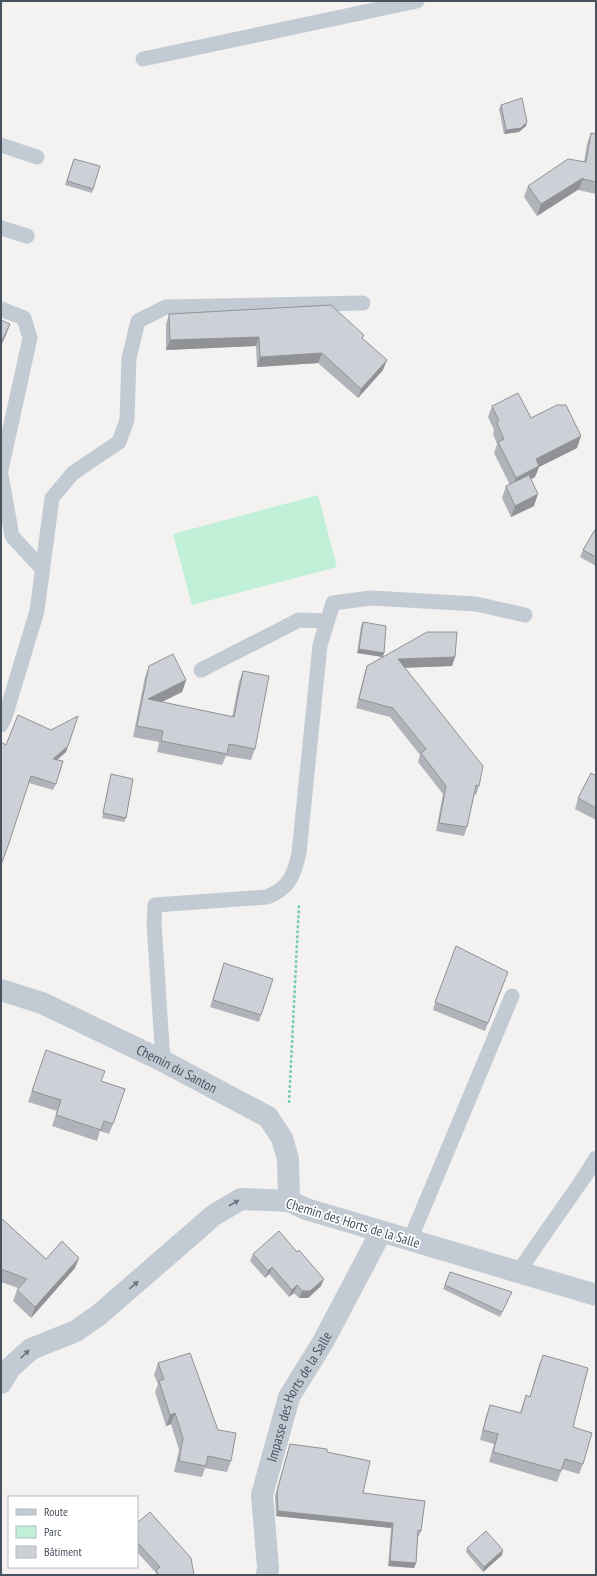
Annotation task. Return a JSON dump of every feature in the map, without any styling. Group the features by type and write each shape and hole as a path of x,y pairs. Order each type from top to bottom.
{"street":[{"name":"Chemin du Santon","path":"1,990 42,1003 163,1061 268,1118 282,1138 288,1159 289,1201"},
{"name":"Chemin des Horts de la Salle","path":"1,1383 10,1368 31,1349 76,1331 100,1314 214,1215 241,1199 289,1201 306,1209 381,1232 596,1295"},
{"name":"Impasse des Horts de la Salle","path":"267,1575 268,1568 262,1496 289,1397 323,1342 381,1232"}],"lane":[{"path":"143,59 417,1"},
{"path":"1,145 37,158"},
{"path":"1,228 27,236"},
{"path":"1,725 37,611 52,498 73,473 119,442 127,420 129,358 138,321 166,307 363,303"},
{"path":"1,309 24,318 30,338 1,470"},
{"path":"1,475 12,536 43,570"},
{"path":"163,1061 154,905 267,897 280,891 294,872 299,853 320,645 333,603 371,598 476,604 525,615"},
{"path":"201,670 299,620 327,621"},
{"path":"410,1240 512,996"},
{"path":"518,1272 596,1158"}],"path":[{"path":"282,1138 289,1098 299,899 289,879"}],"green space":[{"path":"318,495 337,567 192,605 173,534"}],"building":[{"path":"522,98 527,122 521,128 506,130 501,105"},
{"path":"591,133 596,134 596,182 583,178 541,204 528,186 568,159 586,162"},
{"path":"74,159 100,166 93,189 67,181"},
{"path":"331,305 364,335 362,338 387,360 361,389 322,353 260,357 259,337 170,340 169,314"},
{"path":"1,320 10,324 1,343"},
{"path":"518,393 531,418 557,405 566,405 581,436 536,459 539,466 516,478 498,442 504,439 497,423 499,421 492,406"},
{"path":"529,475 538,494 515,506 506,486"},
{"path":"596,528 596,557 583,550"},
{"path":"363,622 386,626 384,653 359,649"},
{"path":"427,632 457,632 455,657 398,659 483,766 479,786 476,785 467,827 439,823 446,786 421,753 426,749 393,708 359,699 367,666"},
{"path":"173,654 186,680 148,699 234,717 243,671 269,676 255,749 229,744 227,754 161,741 163,731 137,726 149,666"},
{"path":"18,715 51,730 78,716 68,746 53,759 63,761 56,784 31,776 1,865 1,742 6,745"},
{"path":"591,773 596,776 596,808 578,798"},
{"path":"111,774 133,779 126,818 103,813"},
{"path":"456,946 508,972 488,1023 435,1002"},
{"path":"224,963 273,979 261,1015 213,1000"},
{"path":"46,1050 105,1071 101,1081 125,1089 113,1124 104,1121 101,1130 56,1115 61,1100 32,1091"},
{"path":"1,1218 46,1259 62,1241 79,1258 35,1307 17,1290 27,1279 1,1269"},
{"path":"279,1231 297,1252 299,1250 324,1279 310,1291 302,1291 297,1285 292,1290 272,1267 268,1271 253,1254"},
{"path":"450,1272 512,1292 502,1312 445,1285"},
{"path":"190,1353 218,1430 236,1433 231,1461 208,1456 206,1466 179,1461 183,1438 175,1413 170,1415 159,1381 164,1379 158,1363"},
{"path":"543,1355 588,1368 573,1427 592,1433 583,1464 565,1459 561,1471 493,1452 498,1434 483,1430 490,1405 521,1413 526,1395 530,1397"},
{"path":"290,1444 327,1449 327,1452 370,1461 363,1493 425,1501 421,1531 418,1530 416,1563 390,1561 393,1523 278,1511 277,1491"},
{"path":"150,1512 191,1558 194,1575 160,1575 156,1571 160,1567 138,1543 138,1522"},
{"path":"486,1531 503,1550 484,1567 467,1548"}]}
